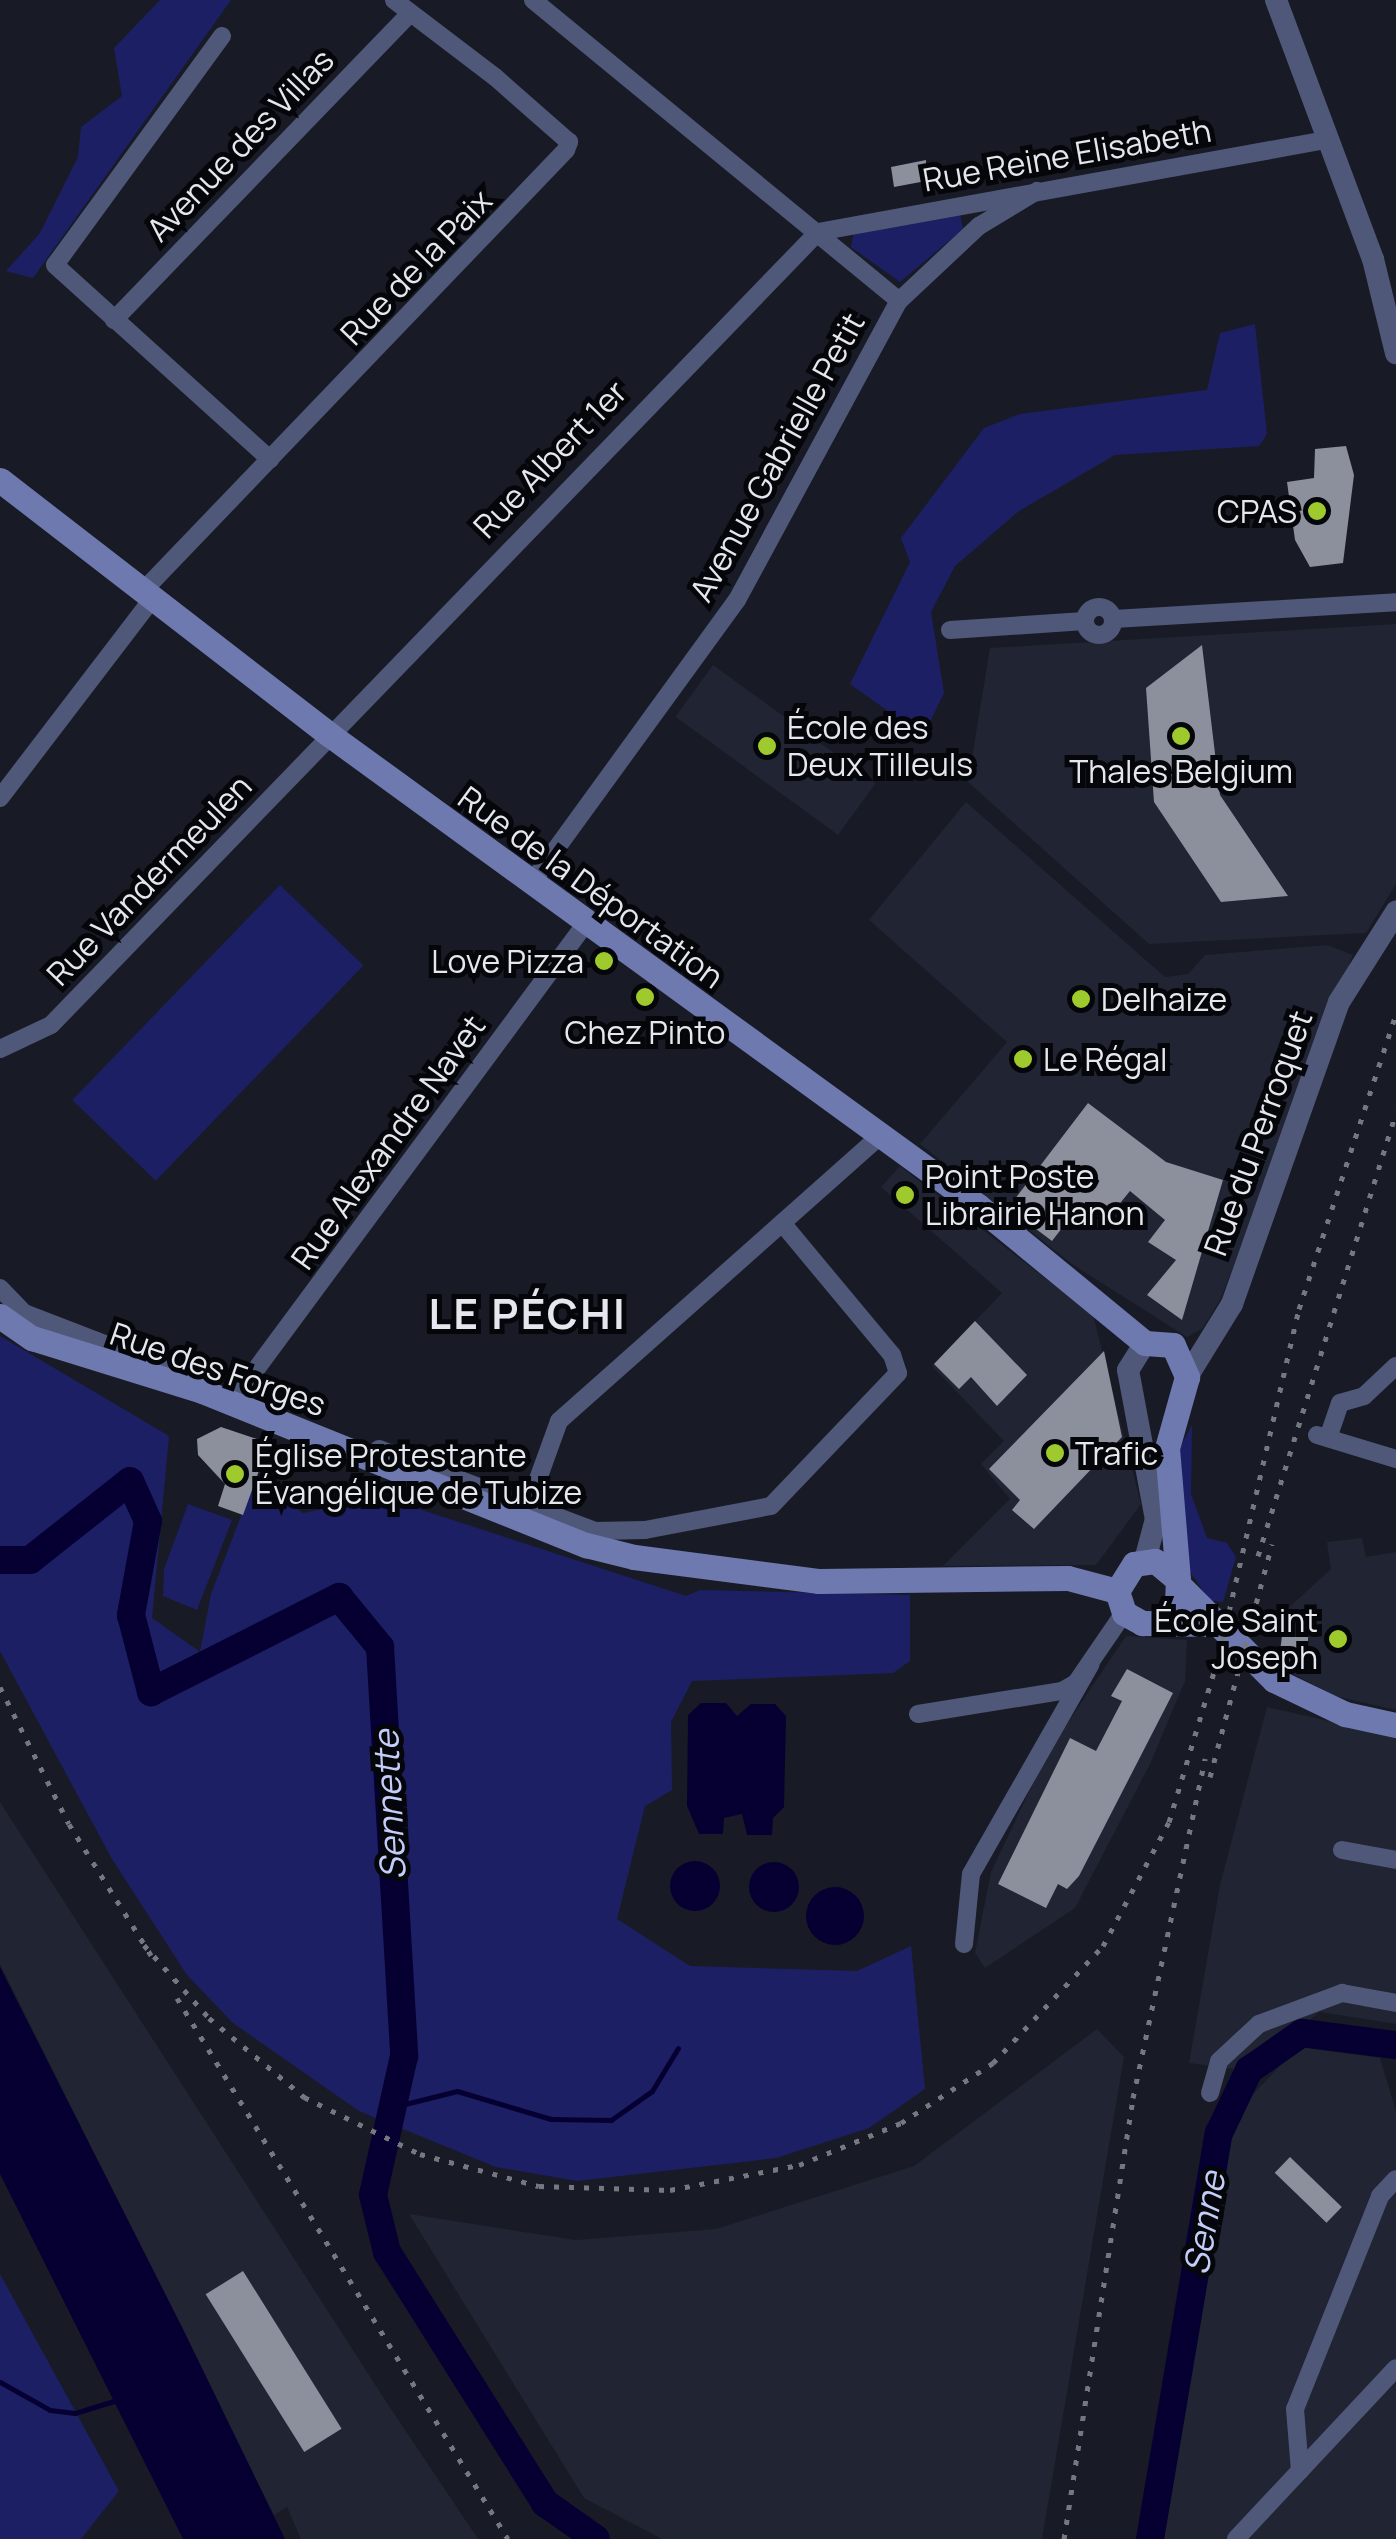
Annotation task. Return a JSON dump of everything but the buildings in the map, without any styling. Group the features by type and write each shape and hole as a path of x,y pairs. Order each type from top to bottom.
{"main road":[{"name":"Rue de la Déportation","path":"0,480 330,735 1083,1286 1144,1343"},
{"name":"Rue des Forges","path":"0,1316 32,1338 202,1392 578,1534 687,1570 819,1581 1068,1578 1120,1602"},
{"path":"1144,1343 1173,1345 1188,1377 1167,1448 1179,1583 1177,1606 1163,1620"},
{"path":"1214,1624 1142,1622 1120,1602 1125,1570 1145,1560 1164,1565 1214,1624 1274,1680 1345,1714 1396,1724"}],"street":[{"name":"Rue de la Paix","path":"147,595 270,460 514,210 569,142 394,0"},
{"path":"533,0 898,301"},
{"path":"1276,0 1372,259 1396,353"},
{"name":"Avenue des Villas","path":"114,320 410,13"},
{"name":"Avenue des Villas","path":"222,36 58,254 57,274 270,460"},
{"name":"Rue Reine Elisabeth","path":"818,232 1326,140"},
{"name":"Avenue Gabrielle Petit","path":"532,882 737,600 898,301 979,226 1037,191"},
{"name":"Rue Albert 1er","path":"330,735 818,232"},
{"path":"0,798 147,595"},
{"path":"950,630 1085,620 1097,636 1114,620 1396,602"},
{"name":"Rue Vandermeulen","path":"0,1049 51,1025 330,735"},
{"name":"Rue du Perroquet","path":"1188,1377 1232,1304 1339,1002 1396,912"},
{"name":"Rue Alexandre Navet","path":"236,1395 586,923"},
{"path":"529,1504 559,1420 880,1137"},
{"name":"Rue des Forges","path":"0,1288 24,1312 529,1504 578,1534 645,1530 772,1506 894,1382 892,1355 782,1224"},
{"path":"1173,1345 1212,1337"},
{"path":"1144,1343 1128,1370 1156,1518 1145,1560"},
{"path":"1396,1366 1364,1396 1340,1403 1322,1436 1396,1458"},
{"path":"964,1944 972,1874 1090,1665 1120,1602"},
{"path":"918,1714 1062,1690 1090,1665"},
{"path":"1342,1850 1396,1860"},
{"path":"1210,2093 1219,2061 1259,2024 1342,1993 1396,2003"},
{"path":"1300,2471 1295,2409 1380,2196 1396,2179"},
{"path":"1236,2539 1396,2368"}],"shaded area":[{"path":"160,0 231,0 33,278 6,271 40,233 78,157 81,127 122,96 114,48"},
{"path":"960,214 963,229 900,282 851,247 854,232"},
{"path":"1255,324 1267,434 1259,446 1115,455 1019,511 955,566 931,612 944,693 923,736 850,684 910,562 901,538 984,428 1020,414 1207,390 1220,333"},
{"path":"1396,624 1396,884 1366,933 1149,944 968,782 990,648"},
{"name":"École des Deux Tilleuls","path":"713,665 876,783 838,835 675,717"},
{"path":"966,802 1165,977 1188,974 1205,955 1327,945 1353,955 1221,1298 1203,1328 1187,1337 1072,1264 920,1144 1007,1042 869,920"},
{"path":"280,885 363,966 156,1181 72,1100"},
{"path":"900,1166 1093,1315 1141,1504 1096,1565 943,1566 1010,1499 981,1464 1004,1441 932,1366 1002,1293 881,1187"},
{"path":"0,1336 169,1436 152,1618 200,1652 211,1594 256,1477 303,1513 382,1497 686,1596 700,1590 910,1595 910,1661 893,1673 692,1681 671,1722 672,1790 645,1806 617,1919 690,1966 857,1971 911,1946 925,2089 869,2128 776,2158 577,2181 496,2167 359,2111 233,2023 187,1975 112,1859 0,1651"},
{"path":"1192,1425 1191,1494 1207,1538 1227,1543 1236,1557 1223,1602 1209,1600 1185,1564 1175,1457"},
{"path":"188,1504 232,1520 197,1610 163,1596 164,1569"},
{"name":"École Saint Joseph","path":"1362,1538 1366,1557 1396,1552 1396,1710 1335,1696 1278,1666 1284,1612 1331,1569 1327,1542"},
{"path":"1126,1636 1187,1640 1185,1681 1150,1764 1075,1908 985,1968 975,1953 991,1872 1048,1752"},
{"path":"701,1703 726,1703 737,1716 751,1704 775,1704 786,1716 784,1807 773,1818 772,1835 747,1835 742,1814 724,1818 723,1834 699,1834 687,1806 688,1715"},
{"path":"1267,1707 1396,1736 1396,2024 1320,2012 1243,2070 1189,2063 1220,1885"},
{"path":"0,1802 478,2539 301,2539 287,2507 274,2515 0,1964"},
{"path":"695,1861 712,1869 720,1886 712,1903 695,1911 678,1903 670,1886 678,1869"},
{"path":"774,1862 791,1870 799,1887 791,1904 774,1912 757,1904 749,1887 757,1870"},
{"path":"835,1887 855,1896 864,1916 855,1936 835,1945 815,1936 806,1916 815,1896"},
{"path":"0,1967 285,2539 183,2539 0,2174"},
{"path":"1097,2029 1124,2057 1042,2539 662,2539 584,2498 409,2214 576,2240 716,2229 914,2166"},
{"path":"1298,2047 1380,2058 1396,2111 1396,2539 1163,2539 1235,2113"},
{"path":"0,2274 119,2491 81,2539 0,2539"}],"waterway":[{"name":"Sennette","path":"0,1560 30,1560 130,1481 148,1521 131,1615 151,1692 339,1597 380,1647 404,2056 373,2195 387,2252 545,2503 596,2539"},
{"name":"Senne","path":"1150,2539 1219,2133 1249,2070 1302,2033 1396,2045"},
{"path":"393,2107 457,2091 551,2119 611,2120 652,2091 678,2048"},
{"path":"0,2382 50,2410 75,2413 117,2400"}],"railway":[{"path":"144,1945 209,2018 304,2097 420,2154 539,2186 670,2190 799,2165 901,2123 993,2063 1103,1946 1169,1822 1219,1655 1299,1309 1396,1014"},
{"path":"1258,1556 1396,1112"},
{"path":"1210,1777 1272,1544"},
{"path":"0,1687 69,1824 151,1955"},
{"path":"1064,2539 1133,2098 1205,1759"},
{"path":"177,1998 508,2539"}],"place":[{"name":"CPAS","path":"1317,511"},
{"name":"Thales Belgium","path":"1181,736"},
{"name":"École des Deux Tilleuls","path":"767,746"},
{"name":"Love Pizza","path":"604,961"},
{"name":"Chez Pinto","path":"645,997"},
{"name":"Delhaize","path":"1081,999"},
{"name":"Le Régal","path":"1023,1059"},
{"name":"Point Poste Librairie Hanon","path":"905,1195"},
{"name":"Trafic","path":"1055,1453"},
{"name":"Église Protestante Évangélique de Tubize","path":"235,1474"},
{"name":"École Saint Joseph","path":"1338,1639"}],"district":[{"name":"LE PÉCHI","path":"528,1313"}]}
